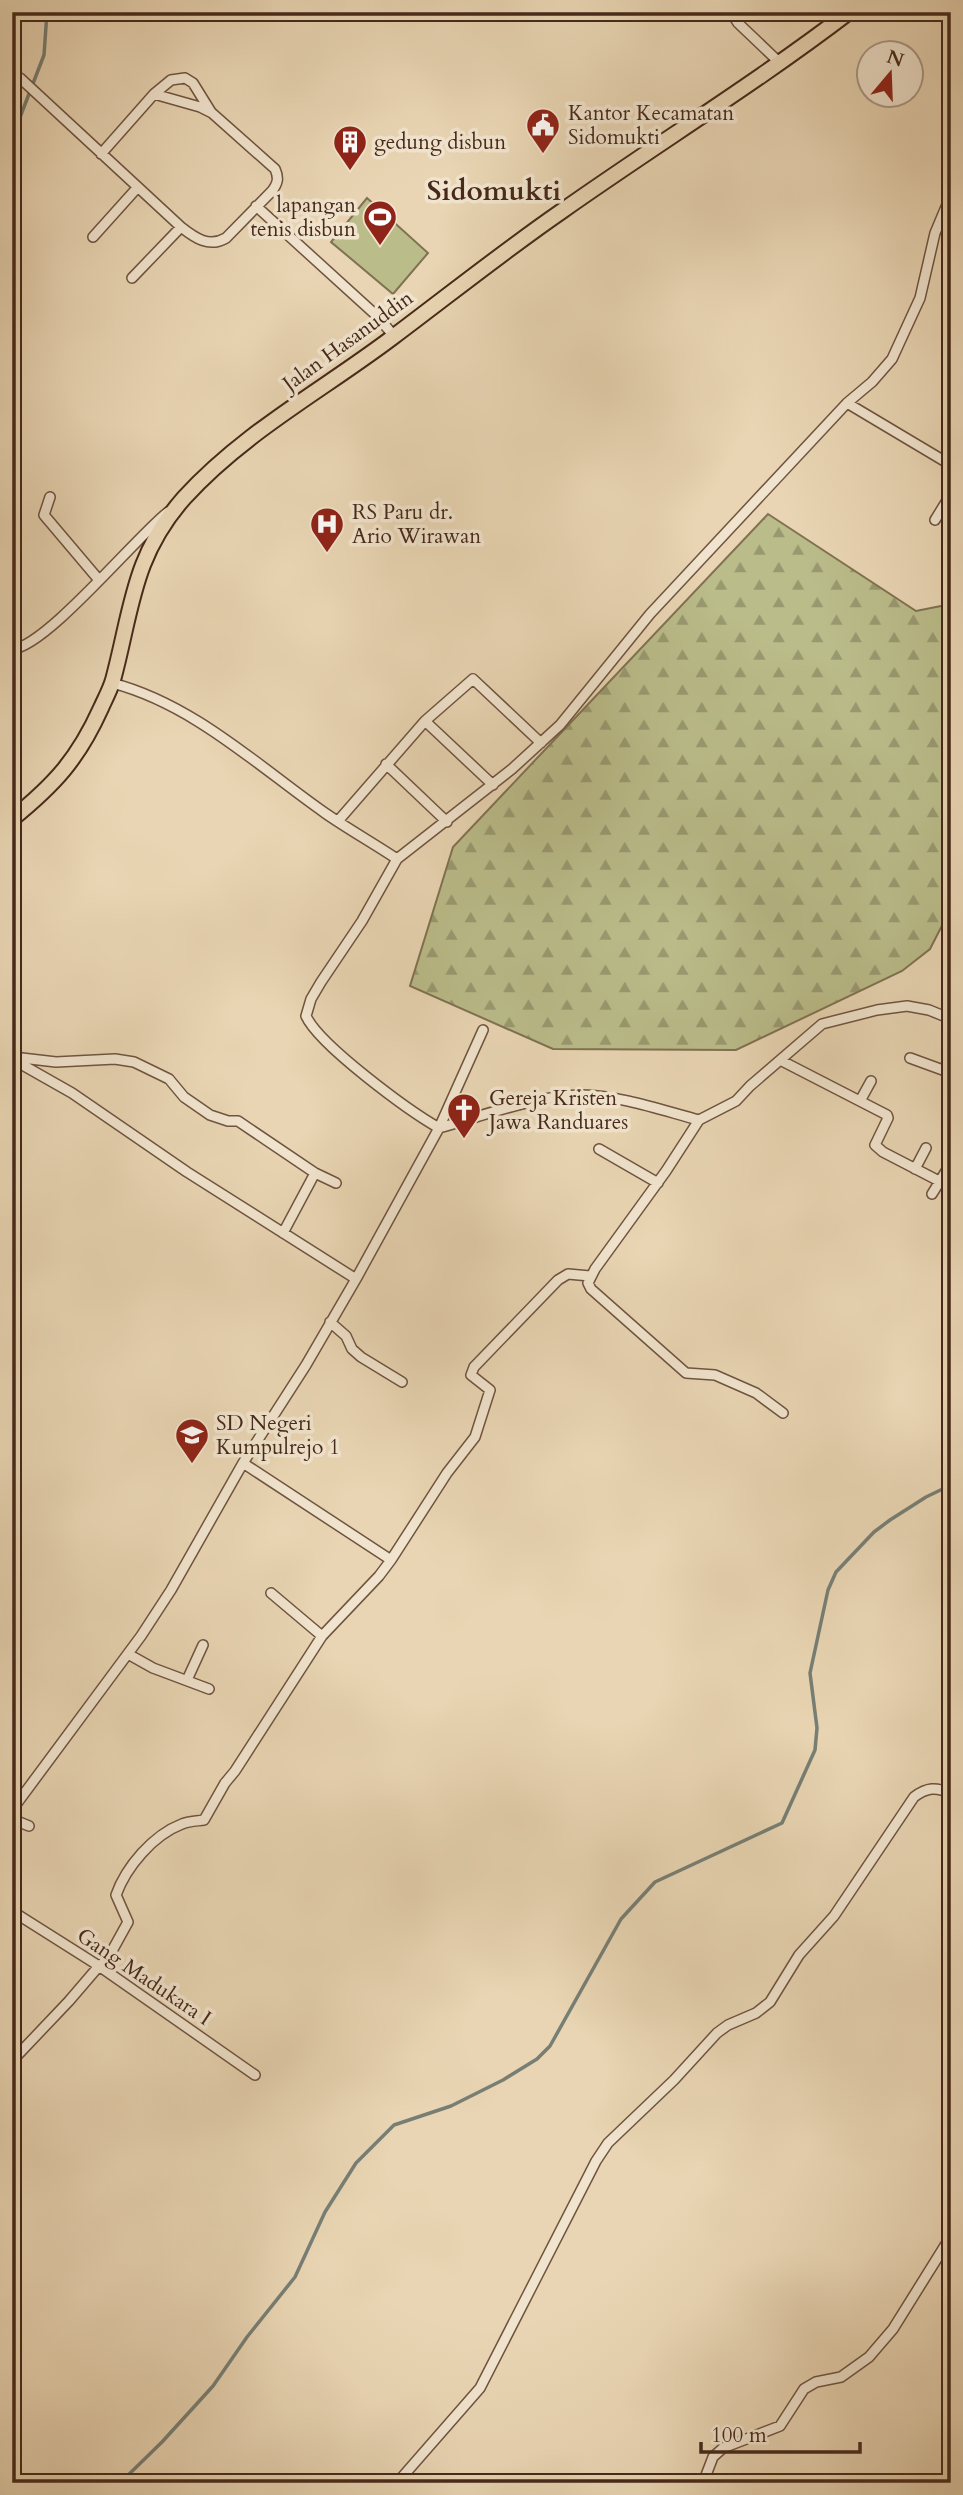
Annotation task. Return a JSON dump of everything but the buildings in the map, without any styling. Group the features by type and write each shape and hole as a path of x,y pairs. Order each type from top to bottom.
{"main road":[{"name":"Jalan Hasanuddin","path":"12,819 61,776 88,737 112,683 141,565 159,533 183,500 228,455 394,336 561,211 778,66 849,12"}],"street":[{"path":"731,12 778,66"},
{"path":"16,76 181,227 201,240 218,242 226,238 272,191 278,175 275,169 212,113 154,94"},
{"path":"101,154 154,94 171,80 185,78 193,83 212,113"},
{"path":"93,237 137,188"},
{"path":"439,1128 350,1063 311,1028 306,1016 311,999 362,921 397,859 493,785 560,725 650,614 847,403 872,382 892,359 920,298 935,233 951,195"},
{"path":"256,206 377,316 394,336"},
{"path":"132,278 181,227"},
{"path":"847,403 951,465"},
{"path":"935,520 951,494"},
{"path":"50,497 44,515 99,579"},
{"path":"12,649 26,645 57,621 146,531 183,500"},
{"path":"338,821 425,721 472,679 541,743"},
{"path":"112,683 138,690 234,744 338,821 397,859"},
{"path":"425,721 493,785"},
{"path":"386,764 447,822"},
{"path":"783,1413 756,1394 715,1375 686,1373 590,1289 590,1276 699,1120 736,1101 822,1024 848,1016 907,1006 929,1010 951,1019"},
{"path":"12,1810 128,1654 171,1590 243,1463 306,1365 356,1279 439,1128 483,1030"},
{"path":"12,1058 72,1093 187,1172 356,1279"},
{"path":"12,1058 56,1062 116,1059 134,1062 169,1079 184,1097 210,1115 238,1121 315,1173 336,1183"},
{"path":"910,1058 951,1073"},
{"path":"782,1060 860,1101 889,1110 875,1145 883,1152 939,1181"},
{"path":"860,1101 871,1082"},
{"path":"439,1128 543,1100 580,1095 617,1098 699,1120"},
{"path":"915,1169 926,1147"},
{"path":"599,1149 657,1183"},
{"path":"932,1194 951,1163"},
{"path":"283,1233 315,1173"},
{"path":"12,2061 110,1956 126,1927 127,1918 116,1895 133,1863 173,1829 183,1823 204,1820 225,1783 235,1772 322,1636 391,1560 447,1473 475,1437 490,1390 471,1375 474,1367 558,1280 568,1274 590,1276"},
{"path":"331,1322 346,1336 352,1349 361,1357 402,1382"},
{"path":"243,1463 391,1560"},
{"path":"271,1593 322,1636"},
{"path":"187,1681 203,1645"},
{"path":"128,1654 153,1668 209,1689"},
{"path":"397,2483 480,2388 596,2161 608,2143 674,2080 717,2033 756,2013 770,2002 800,1955 834,1916 914,1797 923,1790 932,1788 951,1793"},
{"path":"12,1819 29,1826"},
{"name":"Gang Madukara I","path":"12,1912 99,1966 255,2075"},
{"path":"704,2483 713,2457 723,2448 780,2426 804,2389 816,2382 841,2377 869,2357 893,2329 951,2236"}],"green space":[{"name":"lapangan tenis disbun","path":"367,198 428,253 393,294 331,242"},
{"path":"768,514 916,611 951,604 951,908 930,949 902,971 736,1050 553,1049 410,986 453,847"}],"waterway":[{"path":"12,138 44,55 47,12"},
{"path":"12,230 19,253 12,294"},
{"path":"120,2483 213,2386 247,2337 295,2277 325,2212 356,2163 394,2125 451,2106 503,2080 537,2059 550,2046 621,1919 655,1882 782,1823 815,1750 817,1728 810,1673 828,1590 836,1572 874,1532 926,1497 951,1485"}],"place":[{"name":"Kantor Kecamatan Sidomukti","path":"543,155"},
{"name":"gedung disbun","path":"350,172"},
{"name":"lapangan tenis disbun","path":"380,247"},
{"name":"RS Paru dr. Ario Wirawan","path":"327,554"},
{"name":"Gereja Kristen Jawa Randuares","path":"464,1140"},
{"name":"SD Negeri Kumpulrejo 1","path":"192,1465"}],"district":[{"name":"Sidomukti","path":"494,191"}]}
